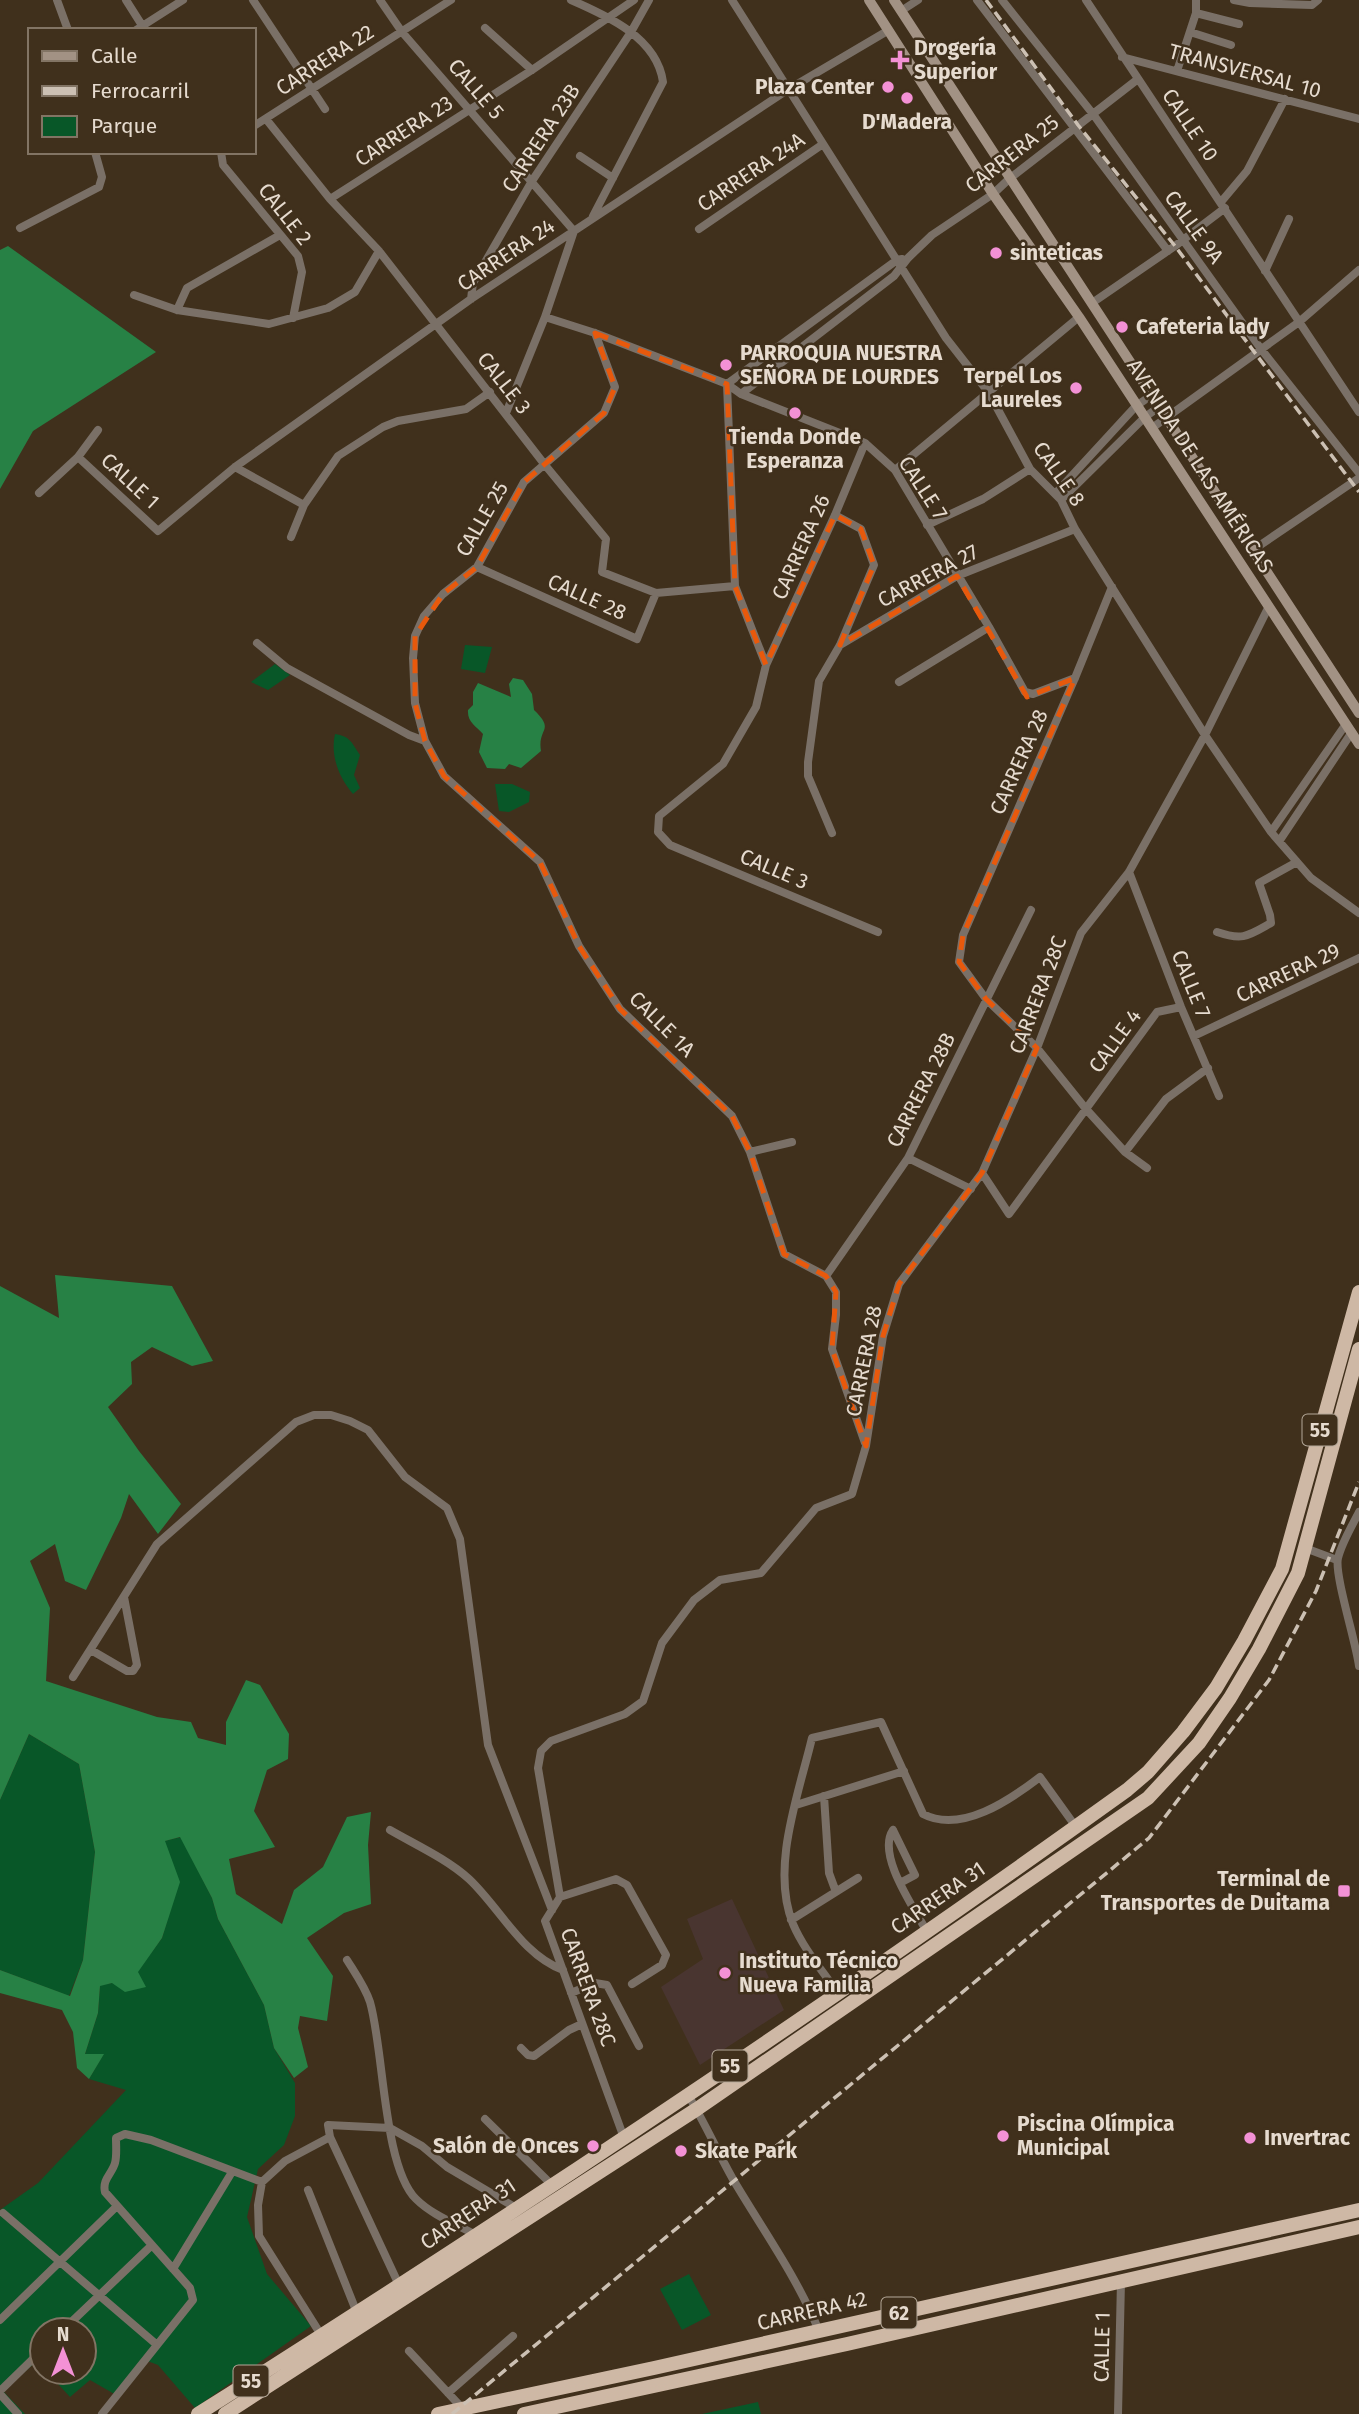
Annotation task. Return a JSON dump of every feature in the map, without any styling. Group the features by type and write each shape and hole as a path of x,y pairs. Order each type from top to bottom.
{"highway":[{"name":"CARRERA 31","path":"326,2341 357,2313 624,2138 928,1932 1127,1790 1148,1772 1216,1688 1244,1642 1282,1569 1359,1292"},
{"name":"CARRERA 31","path":"198,2414 307,2353 697,2109 1148,1798 1199,1743 1230,1698 1298,1573 1359,1349"},
{"path":"1297,1513 1301,1520 1301,1540 1305,1548"},
{"name":"CARRERA 42","path":"438,2414 1359,2210"},
{"name":"CARRERA 42","path":"524,2414 1359,2227"},
{"name":"CARRERA 31","path":"225,2414 307,2353"}],"main road":[{"name":"AVENIDA DE LAS AMÉRICAS","path":"869,0 993,194 1079,317 1359,744"},
{"name":"AVENIDA DE LAS AMÉRICAS","path":"894,0 1358,711"},
{"path":"1282,625 1295,616"},
{"path":"1347,725 1358,711"}],"street":[{"path":"57,0 67,28"},
{"path":"125,0 141,28 183,0"},
{"path":"253,0 325,109"},
{"name":"CALLE 5","path":"380,0 402,32 574,231"},
{"name":"CARRERA 22","path":"256,125 451,0"},
{"path":"571,0 609,17 631,32 657,61 663,82 591,219"},
{"name":"CARRERA 23","path":"330,199 532,70 634,0"},
{"name":"CARRERA 23B","path":"471,299 472,283 532,181 631,32 649,0"},
{"name":"CALLE 8","path":"732,0 946,338 989,393 1030,468 1058,497 1075,529 1205,735 1271,831 1297,862 1311,878 1359,913"},
{"path":"901,11 918,0"},
{"name":"CALLE 9A","path":"977,0 1168,251"},
{"name":"CALLE 9A","path":"1002,0 1093,114 1261,349 1359,472"},
{"name":"CALLE 10","path":"1086,0 1359,412"},
{"path":"1177,71 1196,13 1196,0"},
{"path":"1234,0 1312,5 1318,0"},
{"path":"1196,13 1239,24"},
{"path":"485,28 532,70"},
{"name":"CARRERA 24","path":"158,531 235,467 471,299 789,89 889,30"},
{"path":"1190,32 1231,45"},
{"name":"TRANSVERSAL 10","path":"1122,57 1359,119"},
{"name":"CARRERA 25","path":"727,384 908,258 932,236 993,194 1009,178 1138,79"},
{"path":"1092,303 1168,251 1223,205 1247,171 1285,99"},
{"name":"CALLE 3","path":"265,119 330,199 379,251 606,539 602,572 656,593 735,586"},
{"name":"CARRERA 24A","path":"699,229 824,144"},
{"path":"20,228 99,187 102,177 96,154"},
{"name":"CALLE 2","path":"221,154 223,165 298,256 302,272 293,318"},
{"path":"580,156 613,178"},
{"path":"1265,271 1289,219"},
{"path":"506,413 545,317 574,231"},
{"path":"177,310 187,288 280,235"},
{"path":"134,295 177,310 269,324 328,309 355,292 379,251"},
{"name":"CARRERA 25","path":"741,394 894,276 899,263"},
{"path":"1152,428 1298,322 1359,270"},
{"name":"CALLE 7","path":"545,317 595,332 865,443 895,470 1025,692 1033,694 1075,678"},
{"path":"895,470 1079,317"},
{"name":"CALLE 25","path":"425,741 415,703 415,636 424,616 443,594 477,567 524,482 604,414 615,387 595,332"},
{"path":"727,384 735,586 766,665"},
{"path":"291,537 304,505 338,456 383,427 398,421 466,409 490,392"},
{"path":"1058,497 1136,406 1152,395"},
{"path":"1058,497 1159,407"},
{"name":"CALLE 1","path":"39,493 78,457 98,430"},
{"name":"CARRERA 26","path":"766,665 865,443"},
{"name":"CALLE 1","path":"78,457 158,531"},
{"path":"235,467 304,505"},
{"path":"927,525 983,499 1030,468"},
{"path":"1253,550 1359,478"},
{"name":"CARRERA 27","path":"832,833 808,776 819,681 840,645 874,565 861,529 835,515"},
{"name":"CARRERA 27","path":"840,645 957,576 1075,529"},
{"name":"CALLE 28","path":"477,567 637,639 656,593"},
{"name":"CARRERA 28","path":"986,999 959,962 963,935 1075,678 1111,587"},
{"name":"CARRERA 28C","path":"899,1284 982,1173 1037,1048 1081,933 1129,872 1205,735 1269,606"},
{"path":"899,682 989,627"},
{"path":"257,643 297,673 409,735 425,741"},
{"name":"CALLE 3","path":"766,665 756,707 723,764 659,816 658,831 670,845 878,932"},
{"path":"1271,831 1347,725"},
{"path":"1280,841 1347,725"},
{"name":"CALLE 1A","path":"425,741 444,776 540,862 579,946 620,1009 732,1116 750,1152 784,1254 826,1276"},
{"path":"1217,932 1236,938 1245,937 1271,923 1259,883 1297,862"},
{"name":"CALLE 7","path":"1129,872 1219,1096"},
{"name":"CARRERA 28B","path":"826,1276 908,1158 1031,910"},
{"name":"CARRERA 29","path":"1194,1037 1359,958"},
{"path":"986,999 1037,1048 1125,1152 1147,1168"},
{"name":"CALLE 4","path":"1086,1109 1157,1012 1181,1007"},
{"path":"1125,1152 1166,1099 1208,1068"},
{"path":"982,1173 1009,1214 1086,1109"},
{"path":"750,1152 792,1142"},
{"path":"908,1158 971,1189"},
{"path":"826,1276 836,1292 832,1349 866,1446"},
{"name":"CARRERA 28","path":"560,1896 538,1768 541,1751 551,1741 625,1714 643,1701 663,1643 694,1601 720,1580 761,1573 816,1508 852,1494 866,1446 883,1336 899,1284"},
{"path":"73,1677 157,1544 296,1422 314,1415 331,1415 350,1421 368,1430 405,1477 447,1508 460,1539 488,1745 552,1910"},
{"path":"1359,1512 1337,1560 1358,1644 1359,1665"},
{"path":"1305,1548 1337,1560"},
{"path":"91,1650 127,1671 133,1671 137,1665 124,1597"},
{"path":"837,1992 798,1935 791,1920 784,1887 787,1842 813,1738 881,1722 923,1814 933,1819 964,1819 1013,1796 1040,1777 1076,1827"},
{"path":"796,1805 904,1771"},
{"path":"824,1796 829,1873 836,1892"},
{"path":"390,1830 466,1876 510,1927 551,1966 562,1970"},
{"path":"900,1883 915,1875 893,1830 889,1836 891,1864 900,1883 928,1932"},
{"path":"791,1920 858,1878"},
{"path":"560,1896 616,1879 627,1885 666,1955 662,1965 632,1984"},
{"name":"CARRERA 28C","path":"560,1896 545,1921 630,2152"},
{"path":"347,1960 370,2003 390,2128 406,2187 416,2200 433,2213 476,2235"},
{"path":"571,1993 595,1983 607,1985 639,2046"},
{"path":"521,2048 528,2055 534,2056 569,2030 582,2024"},
{"path":"688,2095 735,2182 810,2309 819,2331"},
{"path":"485,2119 551,2185"},
{"path":"399,2285 330,2137 328,2125 390,2128 516,2208"},
{"path":"102,2414 193,2300 190,2288 105,2192 103,2186 115,2164 116,2138 121,2134 151,2140 262,2182"},
{"path":"326,2341 259,2236 258,2205 262,2182 285,2161 330,2137"},
{"path":"173,2269 232,2172"},
{"path":"308,2190 357,2313"},
{"path":"0,2320 117,2206"},
{"path":"3,2213 156,2344"},
{"path":"77,2316 152,2245"},
{"name":"CALLE 1","path":"1118,2414 1121,2281"},
{"path":"448,2393 513,2336"},
{"path":"409,2351 461,2411"},
{"path":"18,2414 0,2392 28,2364"}],"highlighted area":[{"path":"595,333 727,384 735,586 766,665 835,515 861,529 874,565 840,645 957,576 1027,697 1075,678 963,935 959,962 986,999 1037,1048 982,1173 899,1284 883,1336 866,1446 832,1349 836,1292 826,1276 784,1254 750,1152 732,1116 620,1009 579,946 540,862 444,776 425,741 415,703 415,636 443,594 477,567 524,482 604,413 615,387"}],"shaded area":[{"name":"Instituto Técnico Nueva Familia","path":"732,1899 784,2010 700,2065 661,1987 703,1959 687,1919"}],"green space":[{"path":"8,246 156,352 33,431 0,489 0,250"},
{"path":"465,645 492,647 485,673 461,669"},
{"path":"275,664 290,675 268,690 251,682"},
{"path":"513,678 523,680 532,694 534,710 544,722 541,751 521,768 509,764 505,769 487,768 479,752 483,734 472,724 468,714 473,705 473,692 478,683 511,697 509,684"},
{"path":"335,734 347,738 360,755 354,775 360,788 353,794 337,766"},
{"path":"495,784 512,784 530,792 529,802 509,812 499,811"},
{"path":"55,1275 172,1286 213,1361 192,1366 152,1347 131,1362 132,1384 108,1407 181,1504 158,1534 129,1494 121,1518 86,1590 65,1581 55,1544 30,1561 50,1608 46,1681 157,1717 191,1722 198,1738 226,1745 226,1722 246,1680 260,1685 289,1734 288,1759 267,1770 254,1811 275,1847 229,1859 236,1894 282,1924 294,1890 323,1867 347,1817 371,1812 368,1845 371,1904 344,1913 307,1938 333,1976 327,2021 300,2016 298,2028 308,2067 294,2078 274,2048 264,2005 218,1919 212,1898 180,1837 165,1841 180,1882 162,1938 138,1972 146,1987 125,1992 112,1983 100,1986 98,2013 85,2054 104,2054 89,2079 77,2068 73,2032 62,2010 0,1993 0,1970 70,1996 83,1960 95,1852 79,1764 29,1734 0,1800 0,1286 59,1318"},
{"path":"29,1734 79,1764 95,1852 83,1960 69,1996 0,1970 0,1800"},
{"path":"181,1837 212,1898 218,1919 264,2005 274,2048 295,2083 295,2116 284,2145 258,2169 247,2217 267,2274 311,2326 195,2408 158,2365 145,2360 116,2395 98,2385 98,2316 28,2316 28,2369 3,2391 25,2414 0,2414 0,2210 38,2183 126,2090 89,2079 103,2055 85,2054 98,2013 100,1985 137,1972 162,1938 168,1918 164,1841"},
{"path":"689,2274 711,2315 682,2330 660,2289"},
{"path":"60,2386 83,2386 70,2397"},
{"path":"758,2402 761,2414 702,2414"}],"railway":[{"path":"986,0 1078,125 1175,246 1359,492"},
{"path":"452,2414 1149,1838 1269,1680 1316,1591 1359,1482"}],"place":[{"name":"Drogería Superior","path":"900,60"},
{"name":"Plaza Center","path":"888,87"},
{"name":"D'Madera","path":"907,98"},
{"name":"sinteticas","path":"996,253"},
{"name":"Cafeteria lady","path":"1122,327"},
{"name":"PARROQUIA NUESTRA SEÑORA DE LOURDES","path":"726,365"},
{"name":"Terpel Los Laureles","path":"1076,388"},
{"name":"Tienda Donde Esperanza","path":"795,413"},
{"name":"Terminal de Transportes de Duitama","path":"1344,1891"},
{"name":"Instituto Técnico Nueva Familia","path":"725,1973"},
{"name":"Piscina Olímpica Municipal","path":"1003,2136"},
{"name":"Invertrac","path":"1250,2138"},
{"name":"Salón de Onces","path":"593,2146"},
{"name":"Skate Park","path":"681,2151"}]}
